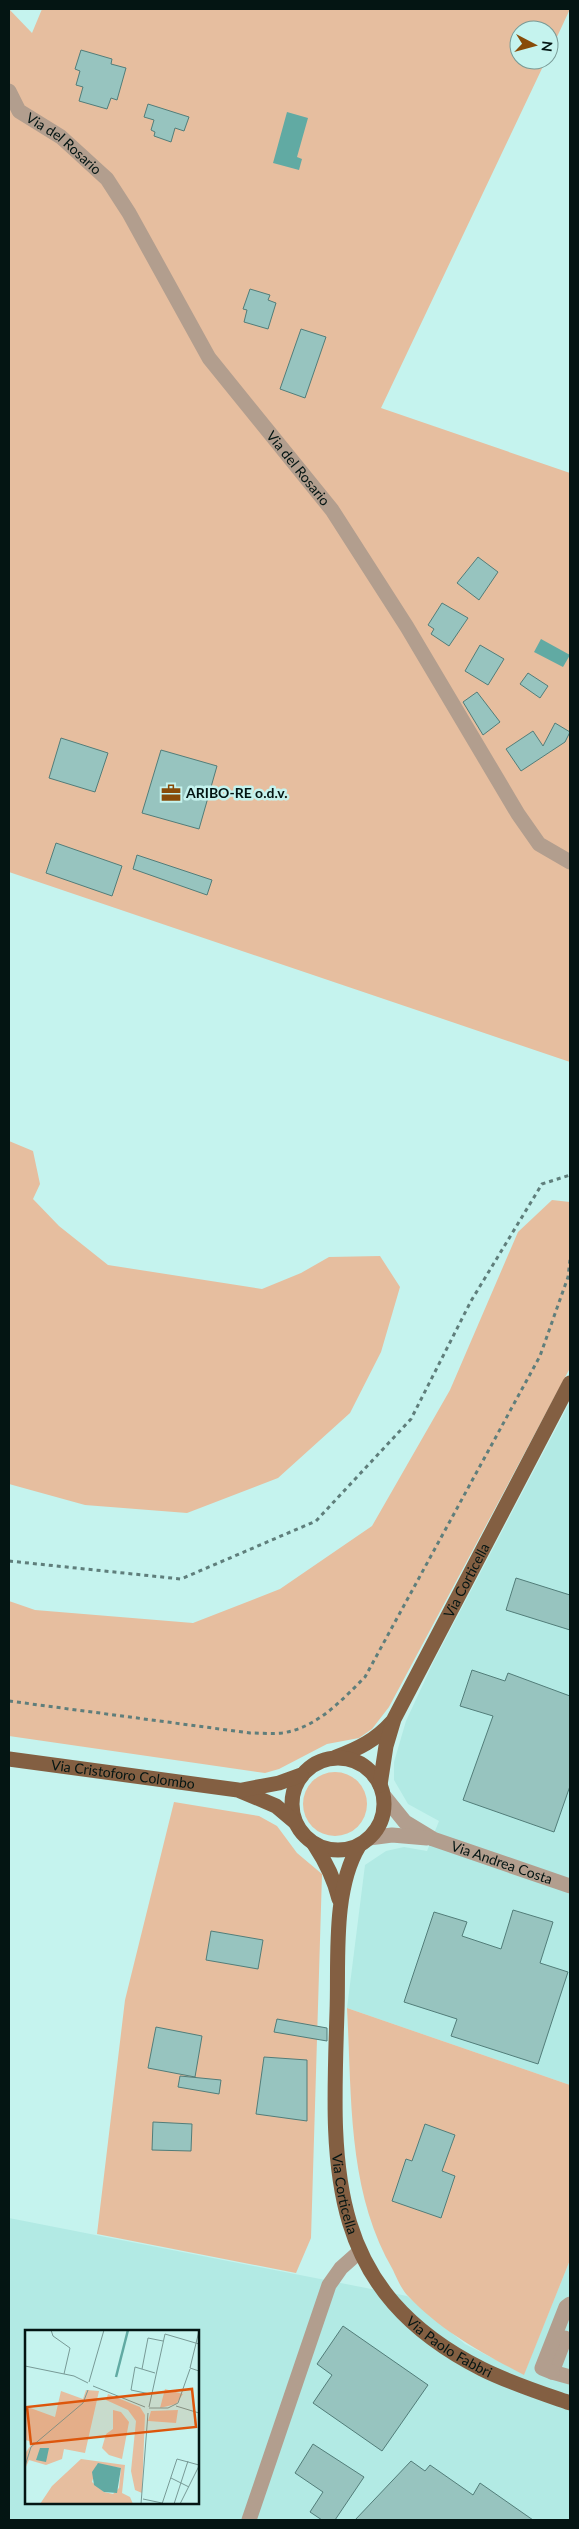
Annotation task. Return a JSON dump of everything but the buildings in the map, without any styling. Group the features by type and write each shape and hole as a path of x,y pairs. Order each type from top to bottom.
{"main road":[{"name":"Via Corticella","path":"382,1790 386,1746 394,1719 570,1383"},
{"path":"341,1908 334,1880 326,1861 314,1844 300,1831 295,1822 292,1798 301,1775 311,1766 369,1742 382,1733 394,1719"},
{"path":"314,1844 331,1850 350,1849 364,1842 380,1824 384,1805 382,1790 367,1767 352,1760 336,1757"},
{"name":"Via Cristoforo Colombo","path":"9,1759 238,1790 276,1806 295,1822"},
{"name":"Via Cristoforo Colombo","path":"238,1790 279,1783 301,1775"},
{"name":"Via Corticella","path":"359,2252 349,2225 342,2196 335,2132 341,1908 349,1864 364,1842"},
{"name":"Via Paolo Fabbri","path":"359,2252 383,2288 406,2316 456,2354 506,2379 570,2403"}],"street":[{"name":"Via del Rosario","path":"9,91 19,111 60,137 107,180 128,213 209,358 332,510 407,628 518,814 539,844 570,862"},
{"name":"Via Andrea Costa","path":"382,1790 405,1822 433,1839"},
{"name":"Via Andrea Costa","path":"364,1842 392,1835 433,1839 569,1882"},
{"name":"Via Corticella","path":"249,2520 326,2291 334,2277 359,2252"},
{"path":"570,2304 566,2307 542,2368 570,2377"},
{"path":"552,2372 570,2325"}],"path":[{"path":"9,1561 181,1579 316,1521 411,1419 471,1301 542,1184 570,1175"},
{"path":"9,1701 250,1733 283,1733 310,1724 334,1708 365,1677 540,1356 568,1277 570,1260"}],"shaded area":[{"path":"9,9 32,33 42,9 570,9 559,33 559,20 509,20 509,70 541,70 381,408 570,473 570,1062 9,872"},
{"path":"287,112 308,118 297,157 302,159 299,170 273,163"},
{"path":"541,639 570,655 563,667 534,652"},
{"path":"9,1141 33,1151 40,1184 33,1199 59,1226 108,1265 262,1289 301,1273 329,1257 380,1256 400,1287 381,1352 350,1413 278,1478 187,1513 85,1505 9,1484"},
{"path":"552,1200 570,1202 570,1368 389,1707 372,1729 359,1738 327,1744 279,1769 265,1773 9,1736 9,1601 35,1610 193,1623 280,1589 372,1526 450,1390 518,1232"},
{"path":"570,1402 570,2085 347,2008 365,1865 386,1851 404,1847 427,1851 439,1821 408,1804 394,1780 394,1762 406,1721 433,1663"},
{"path":"335,1772 347,1774 358,1781 365,1792 367,1804 365,1816 358,1827 347,1834 335,1836 323,1834 312,1827 305,1816 303,1804 305,1792 312,1781 323,1774"},
{"path":"174,1802 259,1816 277,1826 297,1853 322,1874 311,2238 296,2273 97,2234 125,2000"},
{"path":"347,2008 570,2085 570,2260 524,2375 448,2331 421,2309 402,2288 378,2240 367,2208 355,2143"},
{"path":"9,2218 407,2296 465,2344 524,2374 570,2260 570,2520 9,2520"}],"place":[{"name":"ARIBO-RE o.d.v.","path":"171,793"}]}
